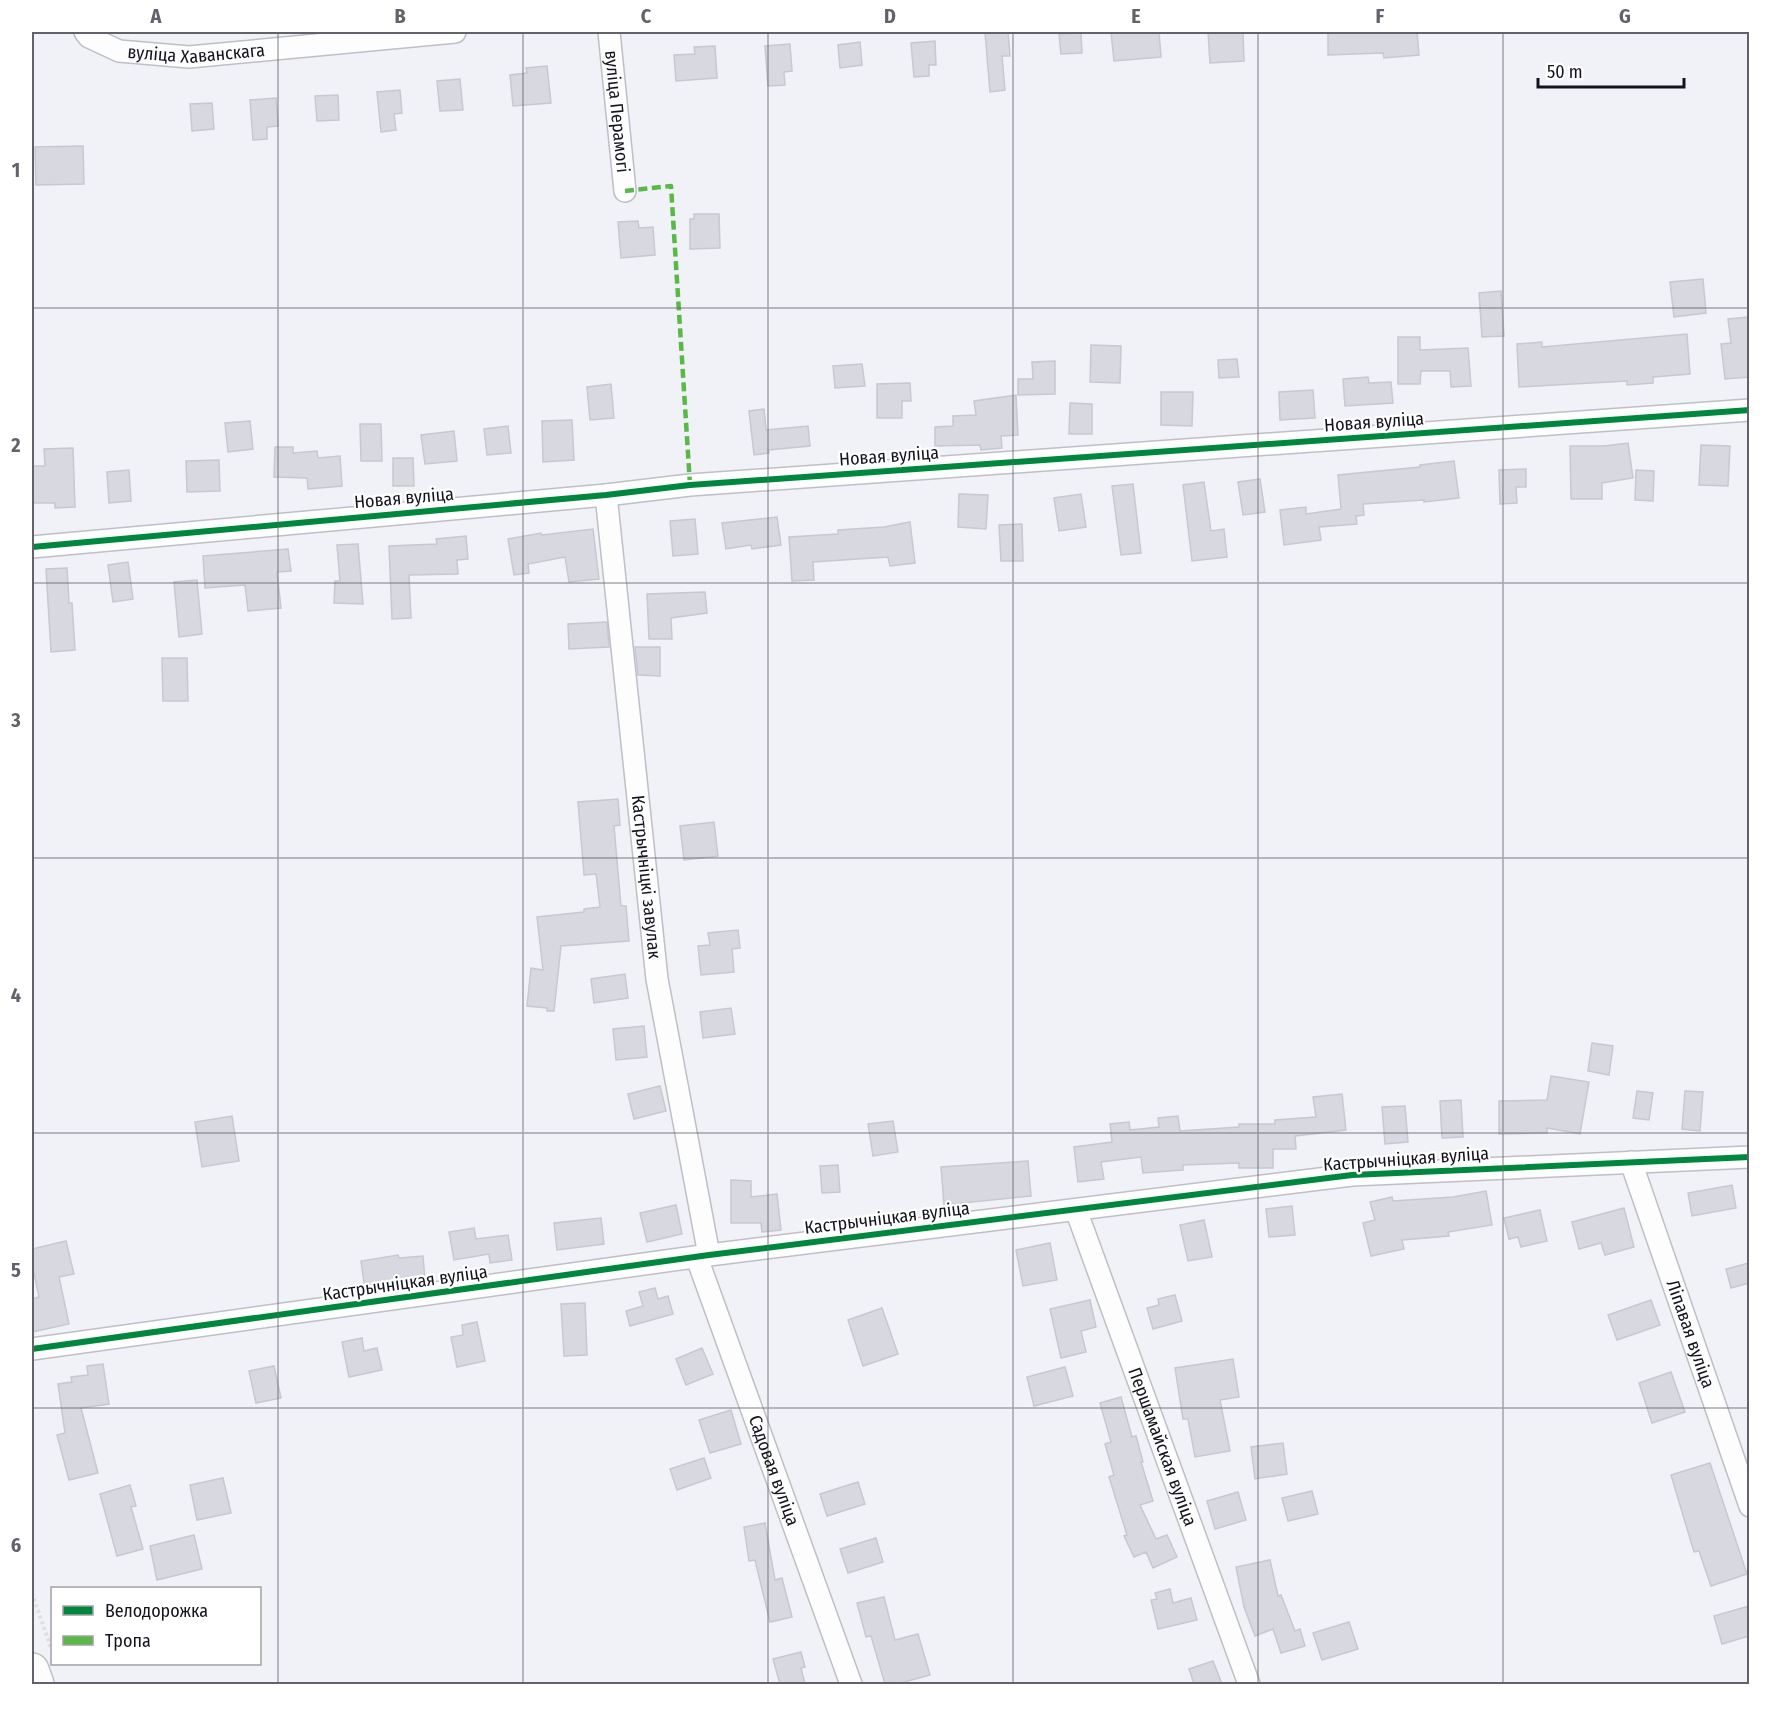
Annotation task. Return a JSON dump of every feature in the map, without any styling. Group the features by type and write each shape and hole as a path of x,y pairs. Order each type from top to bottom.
{"main road":[{"path":"32,1670 37,1684"}],"street":[{"name":"вуліца Хаванскага","path":"85,32 89,37 119,51 189,57 455,32"},
{"name":"вуліца Перамогі","path":"609,32 625,191"},
{"name":"Новая вуліца","path":"32,547 606,495 714,483 1749,410"},
{"name":"Кастрычніцкі завулак","path":"606,495 657,979 703,1257"},
{"name":"Кастрычніцкая вуліца","path":"32,1349 703,1257 1352,1175 1749,1157"},
{"name":"Ліпавая вуліца","path":"1631,1162 1749,1506"},
{"name":"Першамайская вуліца","path":"1076,1210 1249,1684"},
{"name":"Садовая вуліца","path":"703,1257 851,1684"}],"path":[{"path":"32,1593 51,1648"}],"building":[{"path":"985,32 1008,32 1010,56 1002,56 1005,90 990,92"},
{"path":"1111,32 1159,32 1161,57 1114,61"},
{"path":"1208,32 1243,32 1244,61 1210,63"},
{"path":"1328,32 1417,32 1419,55 1384,58 1383,53 1328,55"},
{"path":"1081,33 1082,53 1061,54 1059,34"},
{"path":"935,41 936,65 929,65 929,76 914,77 911,43"},
{"path":"860,42 862,65 840,68 838,45"},
{"path":"790,44 792,71 784,72 785,85 768,86 765,46"},
{"path":"715,46 717,78 676,81 674,55 695,54 694,47"},
{"path":"547,66 551,103 513,106 510,75 527,73 526,68"},
{"path":"460,79 463,110 440,111 437,81"},
{"path":"400,90 402,113 394,114 396,130 381,132 377,92"},
{"path":"338,95 339,120 317,121 315,96"},
{"path":"276,98 278,126 267,127 267,139 253,140 250,100"},
{"path":"212,103 214,129 192,131 190,104"},
{"path":"83,146 84,184 36,185 35,147"},
{"path":"694,214 719,214 720,248 690,249 690,219 694,219"},
{"path":"638,221 639,228 653,227 655,255 621,258 618,222"},
{"path":"1703,279 1706,313 1674,317 1670,282"},
{"path":"1501,291 1504,336 1482,337 1479,293"},
{"path":"1749,317 1749,377 1725,379 1721,344 1731,343 1728,319"},
{"path":"1687,334 1690,374 1653,377 1653,383 1627,385 1627,381 1519,387 1517,344 1542,342 1542,347"},
{"path":"1398,337 1420,337 1420,350 1468,348 1471,386 1451,387 1450,371 1421,371 1420,384 1398,384"},
{"path":"1091,345 1121,346 1120,383 1090,382"},
{"path":"1237,359 1239,377 1219,378 1218,360"},
{"path":"1055,361 1055,394 1018,395 1018,379 1033,379 1032,362"},
{"path":"862,364 865,386 835,388 833,366"},
{"path":"1368,377 1369,383 1391,382 1393,403 1345,406 1343,379"},
{"path":"910,383 911,401 902,401 902,418 877,418 877,384"},
{"path":"611,384 614,418 590,420 587,387"},
{"path":"1313,390 1315,418 1280,420 1279,392"},
{"path":"1161,392 1193,392 1192,426 1161,425"},
{"path":"1016,395 1018,435 1001,436 1002,448 981,450 980,445 935,446 935,427 953,426 953,416 976,415 974,401"},
{"path":"1070,403 1092,404 1092,434 1069,434"},
{"path":"764,409 766,430 808,426 810,446 768,450 769,453 754,455 749,411"},
{"path":"572,420 574,460 543,462 542,421"},
{"path":"250,421 253,449 228,452 225,423"},
{"path":"360,424 381,424 382,461 361,461"},
{"path":"508,426 511,453 487,455 484,429"},
{"path":"454,431 457,461 425,464 421,435"},
{"path":"1628,443 1633,478 1602,483 1602,499 1571,499 1570,446"},
{"path":"1701,445 1730,446 1728,486 1699,485"},
{"path":"275,447 293,447 293,453 317,451 318,458 340,456 342,486 308,489 307,478 274,477"},
{"path":"73,448 75,507 55,508 55,503 32,503 32,466 45,466 44,449"},
{"path":"393,458 413,458 414,486 393,486"},
{"path":"219,460 220,491 187,492 186,461"},
{"path":"1454,461 1459,498 1424,502 1424,500 1363,504 1364,515 1356,516 1357,524 1319,527 1321,540 1284,545 1280,510 1306,507 1306,514 1341,509 1338,475 1420,467 1420,465"},
{"path":"1526,469 1526,487 1516,487 1517,503 1500,504 1499,470"},
{"path":"129,470 131,501 109,503 107,472"},
{"path":"1636,470 1654,471 1653,501 1635,500"},
{"path":"1260,479 1265,512 1243,515 1238,482"},
{"path":"1204,482 1211,531 1224,529 1227,557 1192,561 1183,485"},
{"path":"1133,484 1141,553 1121,555 1112,486"},
{"path":"959,494 988,495 986,529 958,527"},
{"path":"1081,494 1086,527 1059,531 1054,498"},
{"path":"777,517 781,545 752,549 751,545 726,549 722,523"},
{"path":"695,519 698,554 673,556 670,521"},
{"path":"910,522 915,563 890,566 888,557 813,562 814,580 792,581 789,537 838,534 838,530 884,527"},
{"path":"1022,524 1023,561 1001,561 999,525"},
{"path":"593,529 599,579 569,582 565,557 528,564 529,573 514,575 508,539 541,533 542,535"},
{"path":"466,536 468,559 457,560 458,574 409,575 411,618 392,619 389,546 437,544 436,539"},
{"path":"358,544 363,604 334,603 335,581 340,581 337,545"},
{"path":"288,549 291,571 277,572 281,608 248,611 245,585 205,588 203,556"},
{"path":"128,562 133,599 113,602 108,565"},
{"path":"67,568 75,650 51,652 46,569"},
{"path":"197,580 202,634 179,637 174,582"},
{"path":"705,592 707,613 671,618 672,639 649,639 647,594"},
{"path":"607,622 609,647 569,649 568,624"},
{"path":"635,647 660,647 660,676 638,675"},
{"path":"162,658 187,658 188,701 163,701"},
{"path":"618,799 620,825 614,826 621,906 626,906 629,941 561,946 554,1011 527,1006 531,968 543,970 537,917 584,912 584,909 600,907 596,874 584,875 578,802"},
{"path":"714,822 718,856 684,860 680,826"},
{"path":"738,930 740,948 732,949 734,972 701,975 698,946 710,945 708,933"},
{"path":"625,974 628,998 594,1003 591,979"},
{"path":"731,1008 735,1034 703,1038 700,1012"},
{"path":"644,1026 647,1057 616,1060 613,1029"},
{"path":"1592,1043 1613,1046 1609,1075 1588,1071"},
{"path":"1551,1076 1589,1082 1580,1134 1547,1128 1547,1133 1499,1134 1499,1101 1547,1100"},
{"path":"660,1086 666,1111 634,1119 628,1094"},
{"path":"1637,1091 1653,1093 1649,1120 1633,1118"},
{"path":"1685,1091 1703,1092 1700,1131 1682,1129"},
{"path":"1342,1094 1346,1130 1295,1136 1296,1149 1273,1149 1273,1168 1239,1168 1239,1163 1183,1165 1183,1170 1143,1173 1141,1157 1101,1162 1104,1179 1078,1182 1074,1147 1112,1142 1110,1124 1129,1122 1130,1130 1159,1127 1158,1118 1178,1116 1180,1131 1239,1127 1239,1124 1275,1124 1275,1120 1316,1117 1313,1097"},
{"path":"1461,1100 1463,1137 1442,1138 1440,1101"},
{"path":"1405,1106 1408,1142 1385,1144 1382,1107"},
{"path":"232,1116 239,1161 202,1167 195,1122"},
{"path":"893,1121 898,1152 873,1156 868,1124"},
{"path":"1028,1161 1031,1196 944,1205 941,1167"},
{"path":"838,1165 840,1192 822,1193 820,1166"},
{"path":"731,1180 751,1181 751,1197 777,1194 781,1230 762,1232 761,1223 731,1223"},
{"path":"1732,1185 1736,1208 1692,1216 1688,1193"},
{"path":"1486,1191 1492,1225 1448,1232 1449,1236 1402,1240 1404,1249 1371,1256 1363,1223 1375,1220 1370,1202 1392,1197 1393,1201 1453,1197"},
{"path":"676,1205 682,1234 647,1242 640,1213"},
{"path":"1292,1206 1295,1235 1269,1237 1266,1209"},
{"path":"1624,1208 1634,1247 1605,1255 1601,1243 1579,1249 1572,1222"},
{"path":"1540,1210 1547,1241 1521,1247 1518,1237 1509,1239 1504,1218"},
{"path":"601,1218 604,1244 557,1250 554,1223"},
{"path":"1204,1220 1212,1257 1188,1261 1180,1225"},
{"path":"474,1228 476,1239 508,1235 512,1260 490,1263 489,1254 454,1260 449,1232"},
{"path":"66,1241 74,1274 59,1277 69,1324 32,1332 32,1299 39,1297 32,1264 32,1249"},
{"path":"1050,1243 1057,1280 1023,1286 1016,1250"},
{"path":"398,1255 399,1258 423,1256 425,1280 365,1290 361,1261"},
{"path":"1749,1263 1749,1283 1731,1288 1726,1269"},
{"path":"655,1288 658,1299 668,1296 673,1314 630,1326 626,1311 643,1306 639,1292"},
{"path":"1175,1295 1182,1321 1153,1329 1147,1308 1159,1305 1158,1299"},
{"path":"1090,1300 1096,1327 1081,1331 1086,1352 1061,1358 1050,1309"},
{"path":"1651,1300 1660,1325 1617,1340 1608,1315"},
{"path":"585,1303 587,1355 564,1356 561,1304"},
{"path":"882,1308 898,1354 863,1366 848,1320"},
{"path":"477,1322 485,1361 457,1367 451,1337 463,1335 462,1325"},
{"path":"362,1338 364,1351 377,1348 382,1370 349,1377 342,1342"},
{"path":"702,1348 713,1374 686,1385 676,1359"},
{"path":"1233,1359 1239,1397 1220,1400 1230,1451 1195,1457 1188,1419 1183,1419 1175,1368"},
{"path":"103,1364 109,1404 81,1408 98,1473 69,1480 57,1435 65,1433 58,1384 72,1382 71,1377 88,1375 87,1366"},
{"path":"274,1366 281,1398 256,1403 249,1371"},
{"path":"1065,1367 1073,1396 1034,1406 1027,1377"},
{"path":"1671,1372 1685,1412 1652,1423 1639,1383"},
{"path":"1121,1397 1132,1437 1136,1436 1153,1501 1140,1505 1156,1539 1167,1535 1177,1557 1153,1568 1146,1552 1134,1557 1124,1536 1127,1535 1109,1477 1114,1475 1105,1444 1111,1442 1100,1403"},
{"path":"731,1410 741,1444 710,1453 699,1420"},
{"path":"1283,1443 1287,1474 1255,1479 1251,1447"},
{"path":"704,1458 711,1478 677,1490 670,1469"},
{"path":"1710,1463 1747,1574 1711,1586 1699,1551 1694,1552 1671,1475"},
{"path":"223,1478 231,1513 197,1520 190,1485"},
{"path":"858,1482 865,1504 827,1516 820,1494"},
{"path":"130,1485 136,1506 131,1507 143,1549 117,1556 100,1494"},
{"path":"1312,1491 1318,1514 1288,1521 1282,1498"},
{"path":"1238,1492 1246,1520 1215,1529 1207,1501"},
{"path":"765,1523 775,1580 782,1578 792,1617 770,1622 755,1560 749,1561 744,1527"},
{"path":"194,1535 202,1569 157,1580 150,1546"},
{"path":"876,1538 883,1562 848,1573 840,1549"},
{"path":"1270,1560 1278,1596 1281,1595 1295,1631 1300,1629 1305,1646 1281,1653 1273,1629 1255,1636 1244,1607 1236,1567"},
{"path":"1170,1589 1173,1603 1191,1598 1197,1620 1158,1629 1151,1600 1157,1599 1155,1593"},
{"path":"884,1597 895,1640 918,1634 930,1675 897,1684 885,1684 871,1636 866,1637 857,1603"},
{"path":"1749,1606 1749,1636 1722,1644 1714,1616"},
{"path":"1349,1622 1358,1649 1322,1660 1313,1633"},
{"path":"801,1652 805,1667 801,1668 805,1684 780,1684 773,1659"},
{"path":"1213,1661 1222,1684 1194,1684 1189,1669"}],"marked path":[{"path":"625,191 671,186 690,485"}],"cycle path":[{"path":"32,547 606,495 690,485 1750,410"},
{"path":"32,1349 709,1255 1352,1175 1750,1157"}]}
